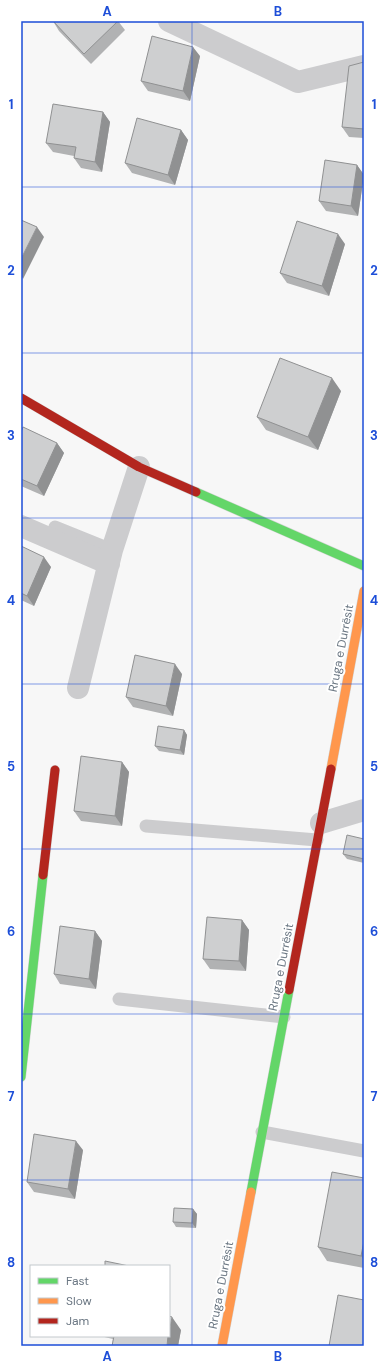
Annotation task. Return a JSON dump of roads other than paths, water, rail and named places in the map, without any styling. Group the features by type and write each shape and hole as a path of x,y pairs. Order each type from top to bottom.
{"main road":[{"path":"21,398 139,467 364,566"},
{"name":"Rruga e Durrësit","path":"222,1346 364,591"},
{"path":"21,1077 56,770"}],"street":[{"path":"169,21 298,82 364,66"},
{"path":"78,688 110,557 139,467"},
{"path":"21,526 110,557"},
{"path":"319,831 364,810"}],"lane":[{"path":"55,527 110,557"},
{"path":"146,826 319,831"},
{"path":"119,999 284,1017"},
{"path":"262,1132 364,1151"}]}
